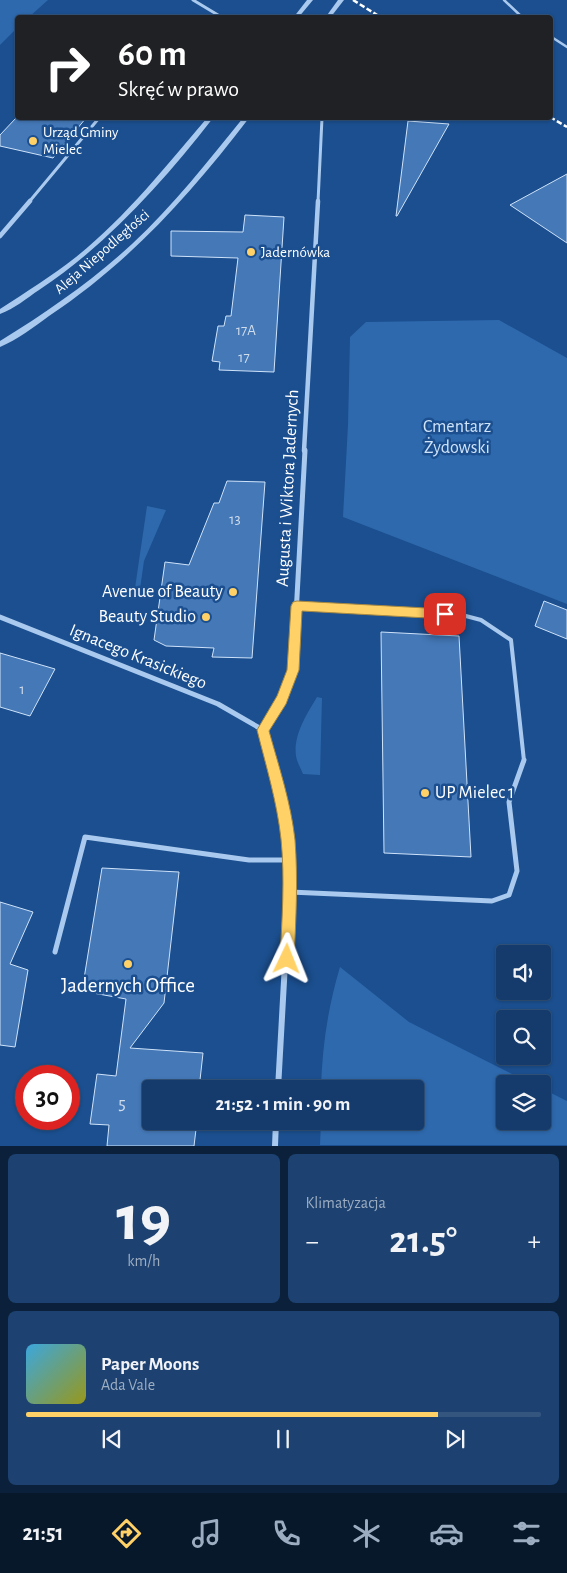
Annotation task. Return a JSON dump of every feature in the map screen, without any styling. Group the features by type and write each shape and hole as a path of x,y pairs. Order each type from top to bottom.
{"street":[{"path":"193,0 219,15"},
{"path":"298,15 310,0"},
{"path":"329,15 341,0"},
{"path":"0,236 97,120"},
{"name":"Aleja Niepodległości","path":"0,312 34,290 85,252 116,224 159,178 208,120"},
{"name":"Aleja Niepodległości","path":"0,344 49,315 128,251 170,210 244,120"},
{"name":"Augusta i Wiktora Jadernych","path":"263,730 282,700 293,670 322,120"},
{"name":"Ignacego Krasickiego","path":"0,617 218,704 263,730"},
{"path":"263,730 281,797 288,839 289,860 290,892 279,1080"},
{"path":"275,1146 276,1130"}],"lane":[{"path":"504,0 520,15"},
{"path":"553,38 567,47"},
{"path":"290,892 492,901 509,895 517,871 509,802 524,762 511,640 481,620 462,615 297,606"},
{"path":"55,952 85,837 249,860 289,860"}],"green space":[{"path":"0,0 48,0 31,15 15,15 15,30 0,45"},
{"name":"Cmentarz Żydowski","path":"499,320 567,358 567,604 343,517 350,337 366,322"},
{"path":"147,506 166,510 144,561 139,596 134,595"},
{"path":"317,697 322,698 320,775 303,774 296,756 297,740 302,725"},
{"path":"340,967 409,1022 514,1075 496,1075 496,1130 551,1130 551,1093 567,1101 567,1145 320,1145 321,1130 424,1130 424,1080 322,1080 326,1027"}],"building":[{"name":"Urząd Gminy Mielec","path":"15,119 84,120 53,158 0,146 0,135"},
{"path":"408,121 449,124 396,216"},
{"path":"567,174 567,243 510,205"},
{"path":"245,215 284,217 274,372 219,370 220,362 212,361 218,326 224,326 226,316 231,316 238,258 171,256 171,231 243,232"},
{"path":"227,481 265,482 252,658 212,657 214,648 166,646 154,640 165,562 189,565 214,503 219,503"},
{"path":"544,601 567,610 567,639 535,626"},
{"name":"UP Mielec 1","path":"381,632 459,636 471,857 384,853"},
{"path":"0,653 55,669 30,716 0,707"},
{"path":"102,868 179,872 164,1003 130,1048 203,1053 200,1080 142,1080 142,1130 196,1130 194,1146 107,1146 109,1125 90,1124 97,1074 116,1076 126,999 82,991"},
{"path":"0,902 33,912 10,964 28,970 15,1047 0,1045"}],"railway":[{"path":"353,0 377,15"},
{"path":"553,119 567,127"}],"place":[{"name":"Urząd Gminy Mielec","path":"33,141"},
{"name":"Jadernówka","path":"251,252"},
{"name":"Avenue of Beauty","path":"233,592"},
{"name":"Beauty Studio","path":"206,617"},
{"name":"UP Mielec 1","path":"425,793"},
{"name":"Jadernych Office","path":"128,964"}],"route":[{"path":"287,959 290,892 288,839 281,797 263,730 282,700 293,670 297,606 445,614"}]}
